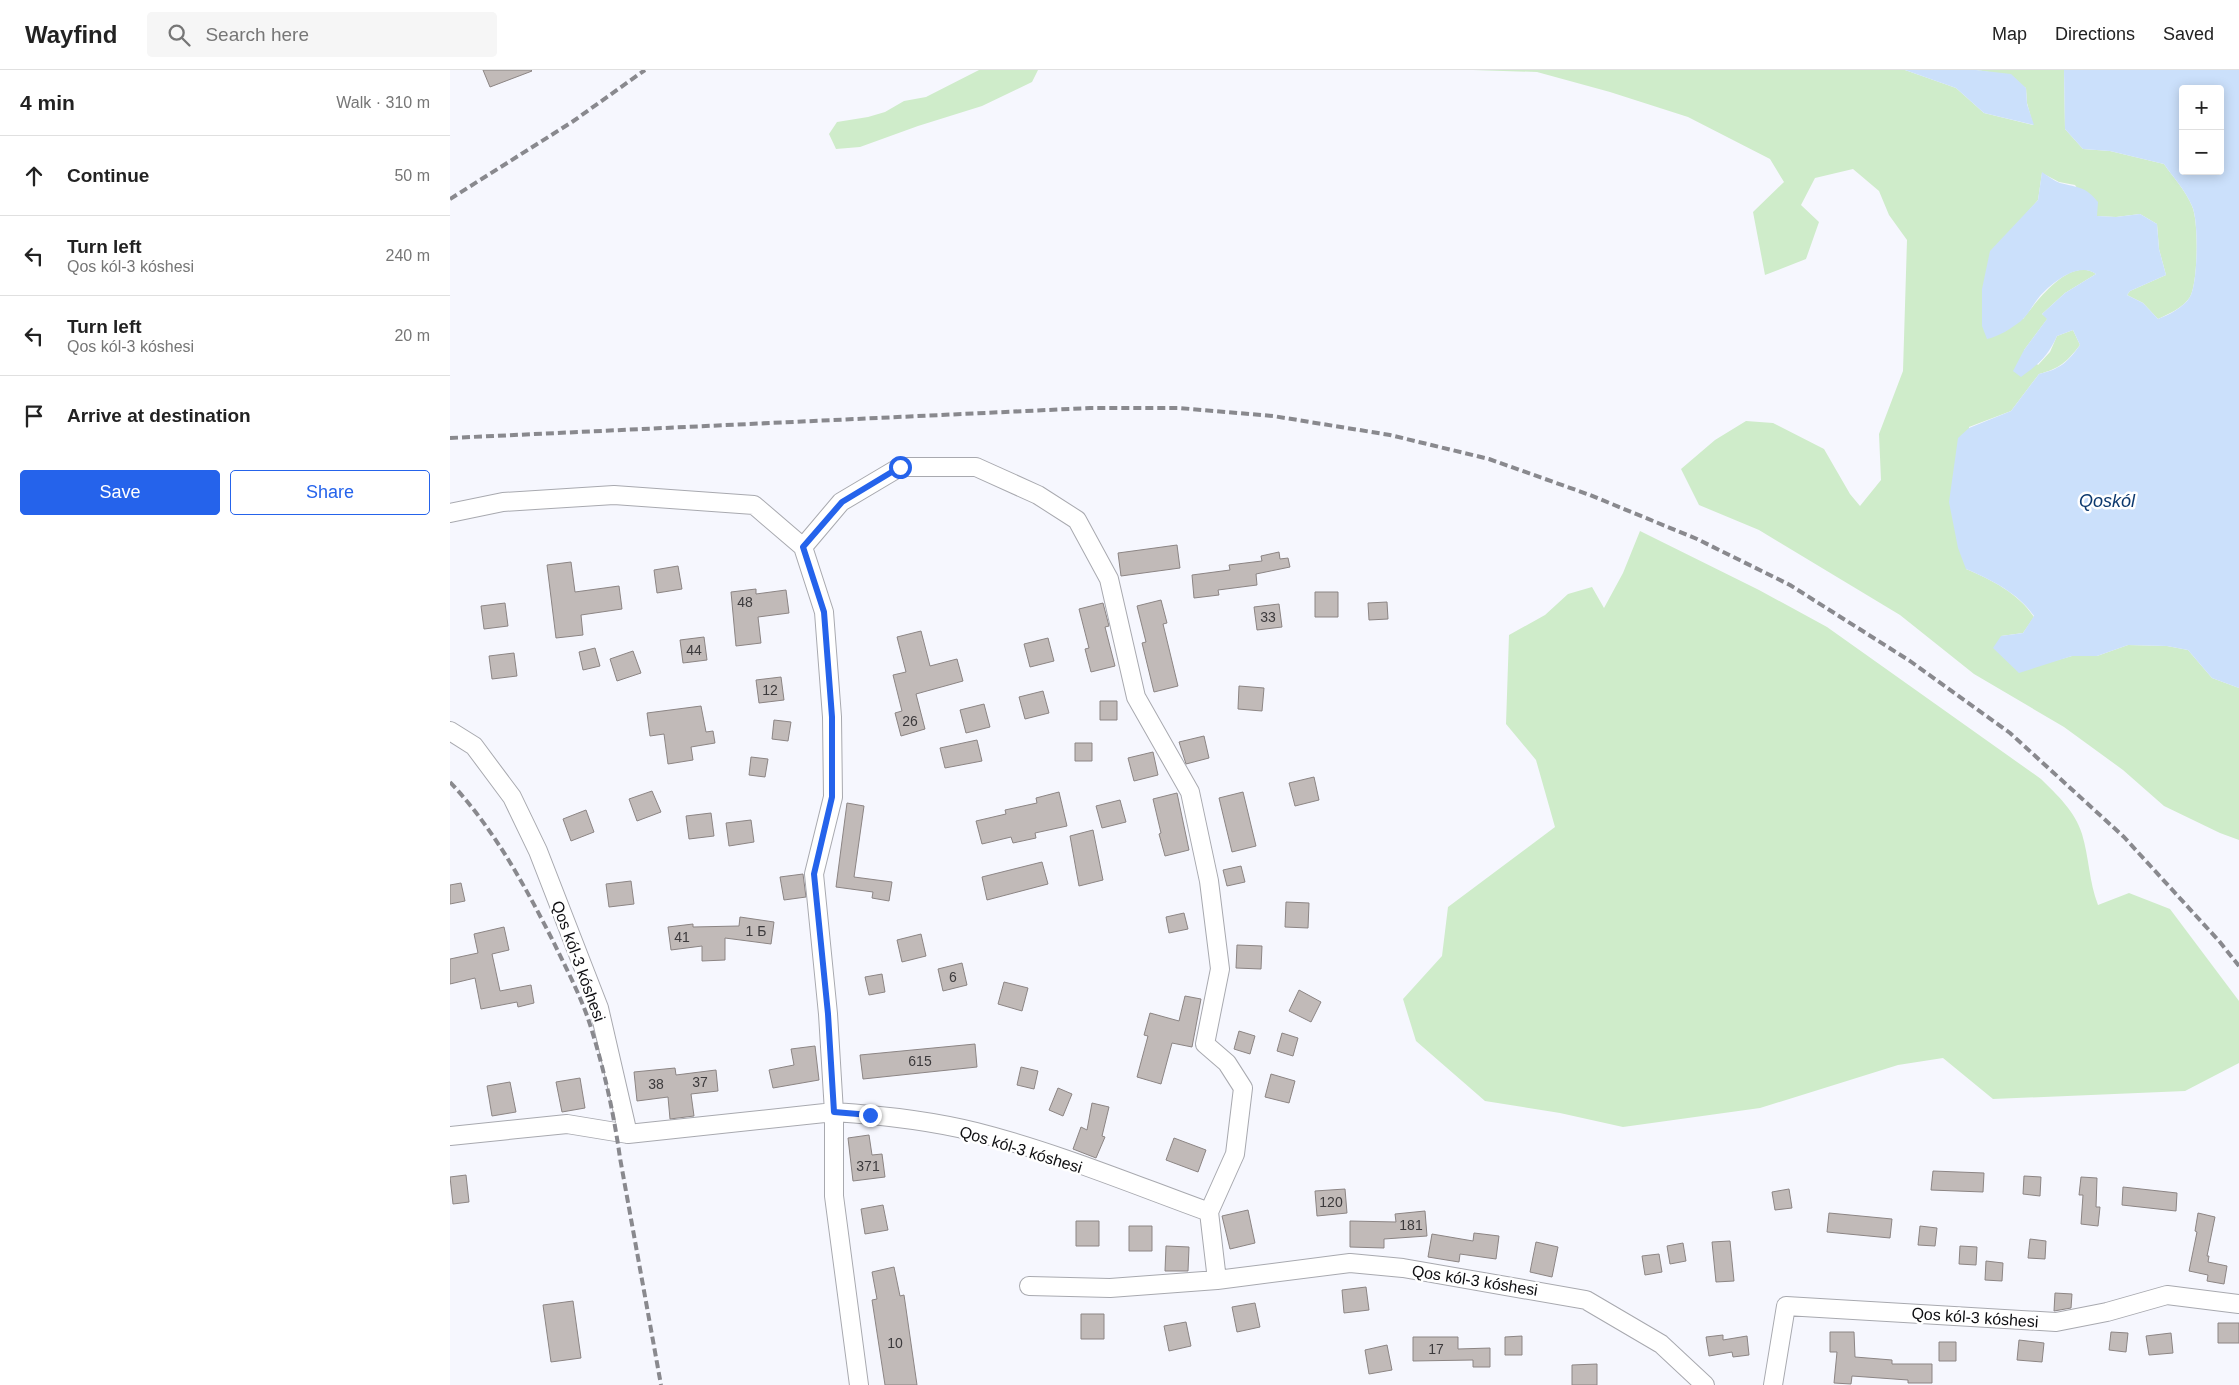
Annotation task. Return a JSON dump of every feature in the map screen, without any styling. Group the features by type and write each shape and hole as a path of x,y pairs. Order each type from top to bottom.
{"street":[{"path":"803,547 842,502 900,467 976,467 1038,495 1078,520 1109,579 1136,697 1190,792 1208,882 1220,969 1205,1044 1227,1063 1243,1088 1235,1154 1209,1212 1217,1280"},
{"path":"450,513 503,502 614,495 754,505 803,547 824,612 832,717 832,797 814,874 828,1014 834,1112 834,1196 859,1385"},
{"name":"Qos kól-3 kóshesi","path":"450,731 474,746 512,797 538,851 599,1008 628,1134 834,1112 870,1115 974,1132 1029,1148 1209,1212"},
{"path":"450,1136 567,1124 628,1134"},
{"name":"Qos kól-3 kóshesi","path":"1029,1286 1110,1288 1217,1280 1350,1263 1439,1274 1586,1300 1662,1344 1705,1385"},
{"name":"Qos kól-3 kóshesi","path":"1773,1385 1786,1306 2056,1322 2107,1312 2167,1295 2239,1304"}],"green space":[{"path":"979,70 1038,70 1032,82 982,106 860,147 836,149 829,134 837,122 868,117 885,112 904,101 926,97"},
{"path":"1473,70 1905,70 1956,88 1984,113 2033,125 2027,103 2026,88 1989,72 1976,70 2064,70 2065,129 2083,149 2110,151 2164,164 2192,206 2196,225 2197,252 2195,279 2190,297 2180,307 2158,319 2143,303 2127,295 2130,291 2166,275 2159,249 2157,224 2140,214 2116,217 2096,216 2075,185 2059,182 2042,173 2038,200 2025,215 2023,319 2045,292 2065,276 2076,271 2086,270 2096,274 2065,293 2042,314 2048,318 2024,350 2038,365 2050,352 2057,336 2073,330 2080,345 2058,367 2039,374 2011,411 1969,427 1966,569 2004,588 2028,608 2034,617 2023,633 2001,636 2047,663 2072,656 2097,656 2128,645 2167,646 2188,650 2212,678 2239,688 2239,840 2164,806 2123,770 2064,727 1974,674 1900,615 1759,530 1699,505 1681,469 1715,440 1746,421 1773,423 1824,449 1850,494 1860,506 1881,480 1879,434 1903,371 1907,240 1889,215 1879,191 1853,169 1815,178 1801,205 1819,222 1806,259 1765,275 1753,212 1784,182 1770,159 1688,117 1610,92 1537,72"},
{"path":"1640,531 1759,590 1827,627 2041,779 2065,804 2079,826 2098,905 2129,893 2170,909 2239,1001 2239,1063 2185,1091 1993,1099 1943,1058 1898,1065 1760,1108 1623,1127 1560,1113 1485,1101 1416,1041 1403,999 1442,956 1448,907 1555,827 1536,760 1506,724 1509,635 1545,615 1568,594 1592,587 1604,608 1623,573"}],"water":[{"path":"1905,70 1976,70 2011,74 2026,88 2027,104 2034,125 1984,113 1956,88"},
{"name":"Qoskól","path":"2064,70 2239,70 2239,688 2212,678 2188,650 2167,646 2128,645 2097,656 2072,656 2019,673 1993,648 2001,636 2023,633 2034,616 2020,600 2004,588 1966,569 1958,548 1949,502 1958,438 1969,428 2011,411 2039,374 2058,367 2071,356 2080,345 2073,330 2057,336 2042,359 2021,377 2013,371 2024,350 2047,319 2042,314 2065,293 2096,274 2081,270 2066,275 2051,285 2040,296 2021,321 2001,334 1987,339 1982,326 1982,289 1990,251 2038,200 2042,172 2053,180 2081,188 2089,193 2098,202 2097,216 2116,217 2140,214 2157,224 2159,249 2166,275 2130,291 2127,295 2143,303 2158,319 2184,304 2193,290 2197,252 2194,213 2186,195 2164,164 2110,151 2083,149 2065,129"}],"building":[{"path":"483,70 531,70 532,71 490,87"},
{"path":"1177,545 1180,568 1121,576 1118,553"},
{"path":"1279,552 1280,559 1288,558 1290,567 1256,574 1257,585 1218,590 1219,595 1194,598 1192,575 1230,570 1229,565 1262,561 1261,556"},
{"path":"571,562 575,592 619,586 622,609 581,615 583,635 556,638 547,565"},
{"path":"678,566 682,589 657,593 654,570"},
{"path":"756,589 756,594 786,590 789,613 758,617 761,643 736,646 731,592"},
{"path":"1315,592 1338,592 1338,617 1315,617"},
{"path":"1161,600 1167,623 1163,624 1178,686 1154,692 1142,643 1146,642 1137,606"},
{"path":"1387,602 1388,619 1369,620 1368,603"},
{"path":"505,603 508,626 484,629 481,606"},
{"path":"1103,603 1109,626 1105,627 1115,666 1091,672 1085,649 1089,648 1079,609"},
{"path":"1279,604 1282,627 1257,630 1254,607"},
{"path":"921,631 930,666 957,659 963,681 916,694 925,729 901,736 895,713 902,711 893,675 906,672 897,637"},
{"path":"704,637 707,660 683,663 680,640"},
{"path":"1048,638 1054,661 1030,667 1024,644"},
{"path":"595,648 600,666 583,670 579,652"},
{"path":"633,651 641,673 617,681 610,659"},
{"path":"514,653 517,676 492,679 489,656"},
{"path":"781,677 784,700 759,703 756,680"},
{"path":"1239,686 1264,688 1262,711 1238,709"},
{"path":"1043,691 1049,713 1025,719 1019,697"},
{"path":"1100,701 1117,701 1117,720 1100,720"},
{"path":"984,704 990,727 966,733 960,710"},
{"path":"701,706 706,732 713,731 715,743 691,747 693,760 668,764 664,734 650,736 647,713"},
{"path":"774,720 791,722 788,741 772,739"},
{"path":"1204,736 1209,758 1186,764 1179,742"},
{"path":"977,740 982,761 945,768 940,748"},
{"path":"1075,743 1092,743 1092,761 1075,761"},
{"path":"1153,752 1158,775 1134,781 1128,758"},
{"path":"751,757 768,759 765,777 749,775"},
{"path":"1314,777 1319,800 1295,806 1289,783"},
{"path":"652,791 661,812 637,821 629,799"},
{"path":"1059,792 1067,826 1035,833 1036,838 1013,843 1011,837 982,844 976,821 1006,814 1005,810 1037,803 1036,798"},
{"path":"1243,792 1256,846 1232,852 1219,798"},
{"path":"1177,793 1189,850 1165,856 1153,799"},
{"path":"1120,800 1126,822 1102,828 1096,806"},
{"path":"847,803 864,806 854,877 892,882 889,901 872,898 873,892 836,887"},
{"path":"586,810 594,832 571,841 563,819"},
{"path":"711,813 714,836 689,839 686,816"},
{"path":"751,820 754,842 729,846 726,823"},
{"path":"1093,830 1103,880 1079,886 1070,836"},
{"path":"1042,862 1048,884 987,900 982,877"},
{"path":"1241,866 1245,882 1227,886 1223,870"},
{"path":"803,874 806,897 784,900 780,877"},
{"path":"631,881 634,904 609,907 606,884"},
{"path":"461,883 465,901 450,904 450,885"},
{"path":"1286,902 1309,903 1308,928 1285,927"},
{"path":"1184,913 1188,929 1169,933 1166,917"},
{"path":"740,917 774,922 771,944 725,938 725,960 702,961 702,946 671,950 668,927 693,924 693,927 739,926"},
{"path":"504,927 509,950 492,954 500,991 531,985 534,1003 518,1007 517,1002 481,1009 475,978 450,984 450,959 478,953 474,934"},
{"path":"921,934 926,956 902,962 897,940"},
{"path":"1237,945 1262,946 1261,969 1236,968"},
{"path":"962,963 967,985 943,991 938,969"},
{"path":"882,974 885,992 869,995 865,977"},
{"path":"1004,982 1028,988 1022,1011 998,1004"},
{"path":"1299,990 1321,1002 1311,1022 1289,1011"},
{"path":"1185,996 1201,999 1192,1047 1172,1043 1161,1084 1137,1077 1148,1036 1144,1035 1150,1013 1179,1021"},
{"path":"1239,1031 1255,1036 1250,1054 1234,1049"},
{"path":"1282,1033 1298,1038 1293,1056 1277,1051"},
{"path":"975,1044 977,1067 863,1079 860,1055"},
{"path":"815,1046 819,1080 773,1088 769,1070 794,1065 791,1049"},
{"path":"1021,1067 1038,1071 1034,1089 1017,1085"},
{"path":"675,1068 676,1075 716,1070 718,1091 691,1094 694,1116 670,1119 668,1097 637,1101 634,1072"},
{"path":"1271,1074 1295,1081 1289,1103 1265,1097"},
{"path":"580,1078 585,1108 562,1112 556,1082"},
{"path":"510,1082 516,1112 492,1116 487,1086"},
{"path":"1058,1088 1072,1094 1063,1116 1049,1110"},
{"path":"1092,1103 1109,1107 1102,1136 1105,1137 1096,1158 1073,1149 1081,1127 1087,1130"},
{"path":"869,1135 872,1155 882,1154 885,1177 853,1181 848,1138"},
{"path":"1174,1138 1206,1150 1198,1172 1166,1160"},
{"path":"1933,1171 1984,1173 1983,1192 1931,1190"},
{"path":"466,1175 469,1202 453,1204 450,1177"},
{"path":"2024,1176 2041,1177 2040,1196 2023,1194"},
{"path":"2081,1177 2097,1178 2096,1207 2100,1207 2098,1226 2081,1224 2083,1195 2079,1195"},
{"path":"2123,1187 2177,1193 2176,1211 2122,1205"},
{"path":"1345,1189 1347,1213 1317,1216 1315,1191"},
{"path":"1789,1189 1792,1208 1775,1210 1772,1192"},
{"path":"883,1205 888,1230 865,1234 861,1209"},
{"path":"1248,1210 1255,1243 1230,1249 1222,1216"},
{"path":"1425,1211 1427,1236 1384,1239 1384,1248 1350,1247 1350,1221 1396,1222 1395,1214"},
{"path":"1829,1213 1892,1219 1890,1238 1827,1232"},
{"path":"2198,1213 2215,1217 2207,1256 2209,1256 2208,1262 2227,1266 2224,1284 2207,1281 2208,1275 2189,1271 2197,1232 2195,1231"},
{"path":"1076,1221 1099,1221 1099,1246 1076,1246"},
{"path":"1129,1226 1152,1226 1152,1251 1129,1251"},
{"path":"1920,1226 1937,1228 1935,1246 1918,1245"},
{"path":"1474,1233 1499,1236 1496,1259 1460,1254 1459,1262 1428,1257 1432,1234 1473,1241"},
{"path":"2030,1239 2046,1241 2045,1259 2028,1258"},
{"path":"1730,1241 1734,1281 1716,1282 1712,1242"},
{"path":"1536,1242 1558,1247 1552,1277 1530,1272"},
{"path":"1683,1243 1686,1261 1670,1264 1667,1246"},
{"path":"1166,1246 1189,1247 1188,1271 1165,1271"},
{"path":"1960,1246 1977,1247 1976,1265 1959,1264"},
{"path":"1659,1254 1662,1272 1645,1275 1642,1256"},
{"path":"1986,1261 2003,1263 2002,1281 1985,1280"},
{"path":"894,1267 900,1296 904,1295 917,1385 885,1385 872,1300 877,1299 872,1272"},
{"path":"1366,1287 1369,1310 1344,1313 1342,1290"},
{"path":"2055,1293 2072,1294 2071,1308 2054,1311"},
{"path":"573,1301 581,1358 551,1362 543,1305"},
{"path":"1255,1303 1260,1327 1237,1332 1232,1307"},
{"path":"1081,1314 1104,1314 1104,1339 1081,1339"},
{"path":"1186,1322 1191,1346 1169,1351 1164,1326"},
{"path":"2218,1323 2239,1323 2239,1343 2218,1343"},
{"path":"1830,1332 1854,1332 1855,1357 1892,1360 1892,1364 1932,1364 1932,1383 1908,1383 1908,1380 1852,1376 1851,1384 1834,1383 1837,1352 1830,1352"},
{"path":"2111,1332 2128,1333 2126,1352 2109,1350"},
{"path":"2171,1333 2173,1353 2149,1355 2146,1336"},
{"path":"1723,1335 1723,1340 1747,1336 1749,1355 1733,1357 1732,1352 1709,1356 1706,1337"},
{"path":"1522,1336 1522,1355 1505,1355 1505,1337"},
{"path":"1413,1337 1458,1337 1458,1349 1490,1348 1490,1367 1473,1367 1473,1360 1413,1361"},
{"path":"2019,1340 2044,1343 2042,1362 2017,1360"},
{"path":"1939,1342 1956,1342 1956,1361 1939,1361"},
{"path":"1387,1345 1392,1370 1369,1374 1365,1350"},
{"path":"1597,1364 1597,1385 1572,1385 1572,1365"}],"railway":[{"path":"450,199 572,122 645,70"},
{"path":"450,438 1090,408 1179,408 1273,416 1390,435 1489,459 1590,495 1697,539 1790,585 1910,661 2010,733 2124,837 2219,941 2239,966"},
{"path":"450,782 481,819 519,878 564,963 588,1019 612,1110 661,1385"}],"route":[{"path":"870,1115 834,1112 828,1014 814,874 832,797 832,717 824,612 803,547 842,502 900,467"}]}
